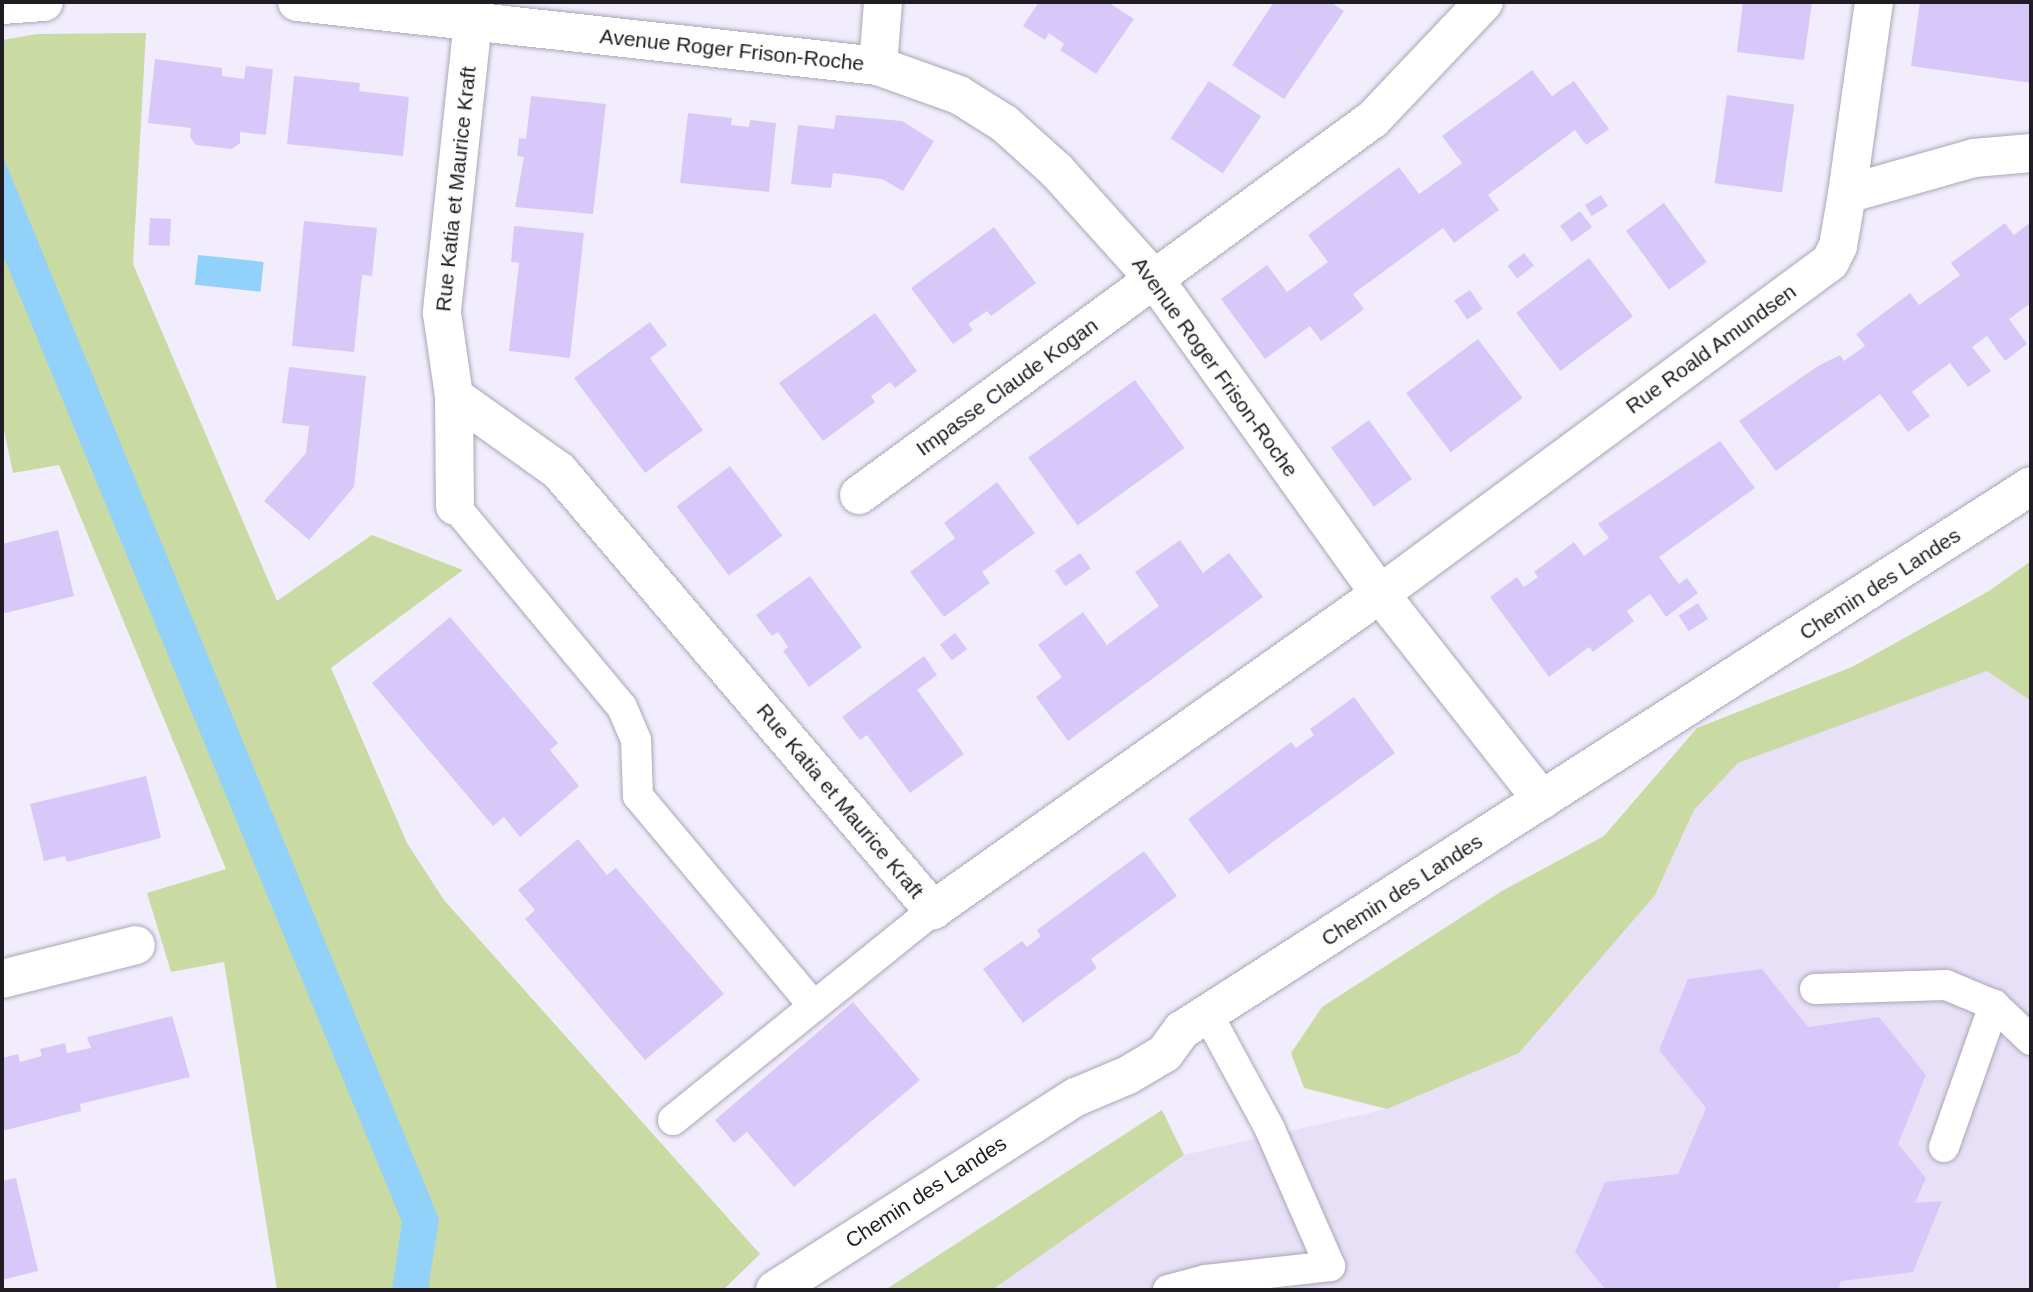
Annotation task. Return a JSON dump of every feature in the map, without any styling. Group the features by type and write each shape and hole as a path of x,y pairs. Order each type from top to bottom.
{"street":[{"name":"Avenue Roger Frison-Roche","path":"297,2 474,12 878,66 959,95 1005,124 1057,171 1155,280 1380,594 1542,800"},
{"path":"878,66 884,2"},
{"path":"1155,280 1373,118 1484,2"},
{"name":"Rue Roald Amundsen","path":"1380,594 1830,262 1847,194 1874,2"},
{"name":"Rue Katia et Maurice Kraft","path":"455,506 454,396 442,313 474,12"},
{"path":"1847,194 1974,158 2031,153"},
{"name":"Impasse Claude Kogan","path":"859,495 1155,280"},
{"name":"Rue Katia et Maurice Kraft","path":"454,396 559,471 933,910 1380,594"},
{"name":"Chemin des Landes","path":"775,1290 1076,1097 1128,1075 1165,1053 1182,1030 2031,486"},
{"path":"2,979 136,944"}],"lane":[{"path":"455,506 622,707 636,740 638,796 812,1004"},
{"path":"673,1120 812,1004 933,910"},
{"path":"1815,989 1947,985 1994,1005 2031,1040"},
{"path":"1944,1147 1994,1005"},
{"path":"1168,1290 1206,1280 1330,1266 1269,1129 1208,1014"}],"shaded area":[{"path":"1987,671 2031,701 2031,1290 992,1290 1184,1155 1387,1109 1655,895 1694,810 1738,763"}],"green space":[{"path":"146,33 133,264 277,601 372,535 463,570 331,668 407,843 444,900 760,1254 723,1290 277,1290 224,962 171,972 147,893 226,869 59,465 13,473 2,421 2,40 37,34"},
{"path":"2031,561 2031,701 1987,671 1738,763 1694,810 1655,895 1519,1053 1387,1109 1304,1088 1291,1053 1322,1007 1502,891 1604,836 1697,728 1852,667 1989,591"},
{"path":"1162,1110 1184,1155 992,1290 885,1290"}],"water":[{"path":"2,154 439,1219 428,1290 392,1290 402,1222 2,253"},
{"path":"198,255 264,262 261,292 195,285"}],"building":[{"path":"1039,2 1108,2 1134,19 1096,74 1060,50 1064,44 1049,33 1045,40 1023,26"},
{"path":"1274,2 1330,2 1344,11 1284,99 1232,65"},
{"path":"1743,2 1812,2 1804,60 1737,52"},
{"path":"1920,2 2031,2 2031,83 1911,66"},
{"path":"155,59 222,68 222,76 244,79 246,66 273,69 266,135 240,132 240,143 232,149 196,145 190,137 191,128 148,123"},
{"path":"1532,70 1552,96 1574,81 1609,129 1586,145 1575,130 1488,195 1499,210 1454,243 1443,228 1353,294 1364,309 1321,341 1310,326 1265,359 1221,299 1267,265 1287,292 1328,262 1308,235 1399,167 1419,194 1442,178 1462,163 1442,136"},
{"path":"294,76 360,83 359,91 409,97 403,156 287,144"},
{"path":"1209,81 1261,116 1223,173 1170,138"},
{"path":"1727,95 1794,104 1782,193 1715,183"},
{"path":"531,96 606,104 593,214 515,207 524,157 517,156 519,138 526,139"},
{"path":"688,113 732,118 731,125 749,127 750,120 776,123 769,192 680,183"},
{"path":"836,115 902,121 934,141 903,191 882,179 833,173 831,188 791,184 798,125 834,129"},
{"path":"1601,195 1608,206 1592,216 1585,205"},
{"path":"1664,203 1707,262 1669,290 1626,231"},
{"path":"1580,211 1592,227 1572,242 1560,226"},
{"path":"150,218 171,219 170,246 149,245"},
{"path":"304,221 377,228 372,276 362,275 354,352 292,346"},
{"path":"2031,222 2031,303 2009,319 2027,344 2005,361 1987,336 1972,347 1991,371 1968,387 1950,363 1912,392 1930,416 1908,432 1880,394 1776,471 1739,421 1818,366 1840,355 1844,361 1865,346 1856,334 1910,293 1919,305 1940,290 1960,275 1951,263 2005,223 2014,235"},
{"path":"514,226 584,233 570,358 509,351 519,263 511,262"},
{"path":"994,227 1036,283 991,316 987,311 968,324 973,330 953,344 911,288"},
{"path":"1524,253 1534,266 1517,279 1507,266"},
{"path":"1589,258 1633,316 1560,371 1516,313"},
{"path":"1470,290 1483,309 1467,320 1454,301"},
{"path":"875,313 917,371 895,388 890,382 871,396 875,402 823,441 779,383"},
{"path":"650,322 667,345 650,358 703,430 645,473 574,378"},
{"path":"1478,339 1523,398 1451,452 1406,393"},
{"path":"289,367 366,376 354,487 309,540 264,501 306,453 309,426 282,423"},
{"path":"1135,380 1184,448 1078,526 1028,458"},
{"path":"1369,420 1412,479 1374,507 1331,448"},
{"path":"1720,441 1755,488 1659,557 1679,584 1687,578 1698,593 1666,617 1650,594 1627,611 1634,621 1593,652 1589,647 1549,677 1490,597 1517,577 1524,587 1538,577 1534,572 1574,542 1584,556 1609,538 1598,524"},
{"path":"730,466 782,535 729,576 676,506"},
{"path":"997,482 1035,533 982,572 990,583 944,617 910,572 955,538 944,523"},
{"path":"58,530 74,596 2,614 2,544"},
{"path":"1180,540 1203,573 1229,553 1263,597 1068,741 1036,697 1062,677 1038,645 1083,612 1107,645 1159,606 1135,572"},
{"path":"1080,553 1091,569 1066,586 1055,571"},
{"path":"810,576 862,647 809,687 783,651 788,647 778,632 772,636 756,615"},
{"path":"1698,603 1708,619 1689,631 1678,615"},
{"path":"450,617 558,743 550,750 579,786 520,837 504,817 493,826 372,683"},
{"path":"955,633 967,649 952,660 940,644"},
{"path":"924,656 937,675 917,690 964,754 910,793 867,735 860,740 842,717"},
{"path":"1354,697 1395,753 1229,874 1188,819 1291,742 1296,748 1314,735 1310,729"},
{"path":"146,776 161,838 67,862 65,856 44,861 30,804"},
{"path":"578,839 607,875 616,868 724,994 645,1060 525,919 535,910 518,890"},
{"path":"1144,851 1177,896 1091,959 1097,968 1023,1023 983,969 1022,941 1027,947 1041,936 1037,930"},
{"path":"1762,969 1808,1027 1879,1017 1926,1075 1898,1144 1926,1178 1915,1203 1942,1201 1913,1272 1841,1281 1838,1290 1606,1290 1575,1252 1605,1182 1678,1174 1706,1108 1659,1050 1688,979"},
{"path":"853,1002 920,1080 794,1187 747,1132 734,1143 715,1120"},
{"path":"172,1016 190,1077 80,1104 81,1111 2,1131 2,1058 18,1054 20,1062 42,1056 40,1049 65,1043 67,1053 91,1048 87,1037"},
{"path":"16,1178 38,1271 2,1280 2,1181"}]}
